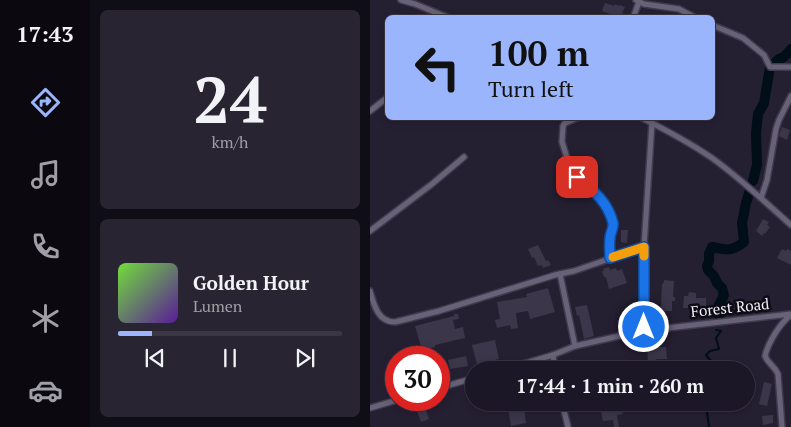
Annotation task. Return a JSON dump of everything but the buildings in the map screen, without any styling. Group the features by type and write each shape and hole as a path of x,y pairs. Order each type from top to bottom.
{"street":[{"path":"400,0 442,15"},
{"path":"634,15 638,1 679,10 690,15"},
{"path":"715,26 743,38 764,55 770,67 791,67"},
{"path":"761,198 767,180 776,129 791,96"},
{"path":"370,111 385,99"},
{"path":"572,120 564,123 562,142 569,164 577,177 607,205 613,228 610,237 610,258"},
{"path":"647,120 677,135 713,159 791,225"},
{"path":"641,331 644,327 644,247 652,122"},
{"path":"370,231 464,157"},
{"path":"370,290 376,311 389,322 396,322 574,271 644,247"},
{"path":"560,274 575,346"},
{"path":"782,427 778,374 765,356 776,332 791,315"},
{"name":"Forest Road","path":"533,361 575,346 641,331 791,315"},
{"path":"553,355 554,361"},
{"path":"450,385 465,381"},
{"path":"370,408 385,404"},
{"path":"564,411 568,427"}],"waterway":[{"path":"753,181 757,165 756,133 758,114 764,103 770,67 784,57 791,49"},
{"path":"718,315 725,310 719,305 724,295 722,288 708,270 709,254 712,247 729,249 744,242 742,223 750,190"},
{"path":"711,361 706,355 710,351 719,349 716,338 721,331 716,330"},
{"path":"706,411 709,427"}],"slow traffic":[{"path":"613,257 644,247 644,256"}],"route":[{"path":"577,177 607,205 613,228 610,237 610,258 644,247 644,327"}]}
